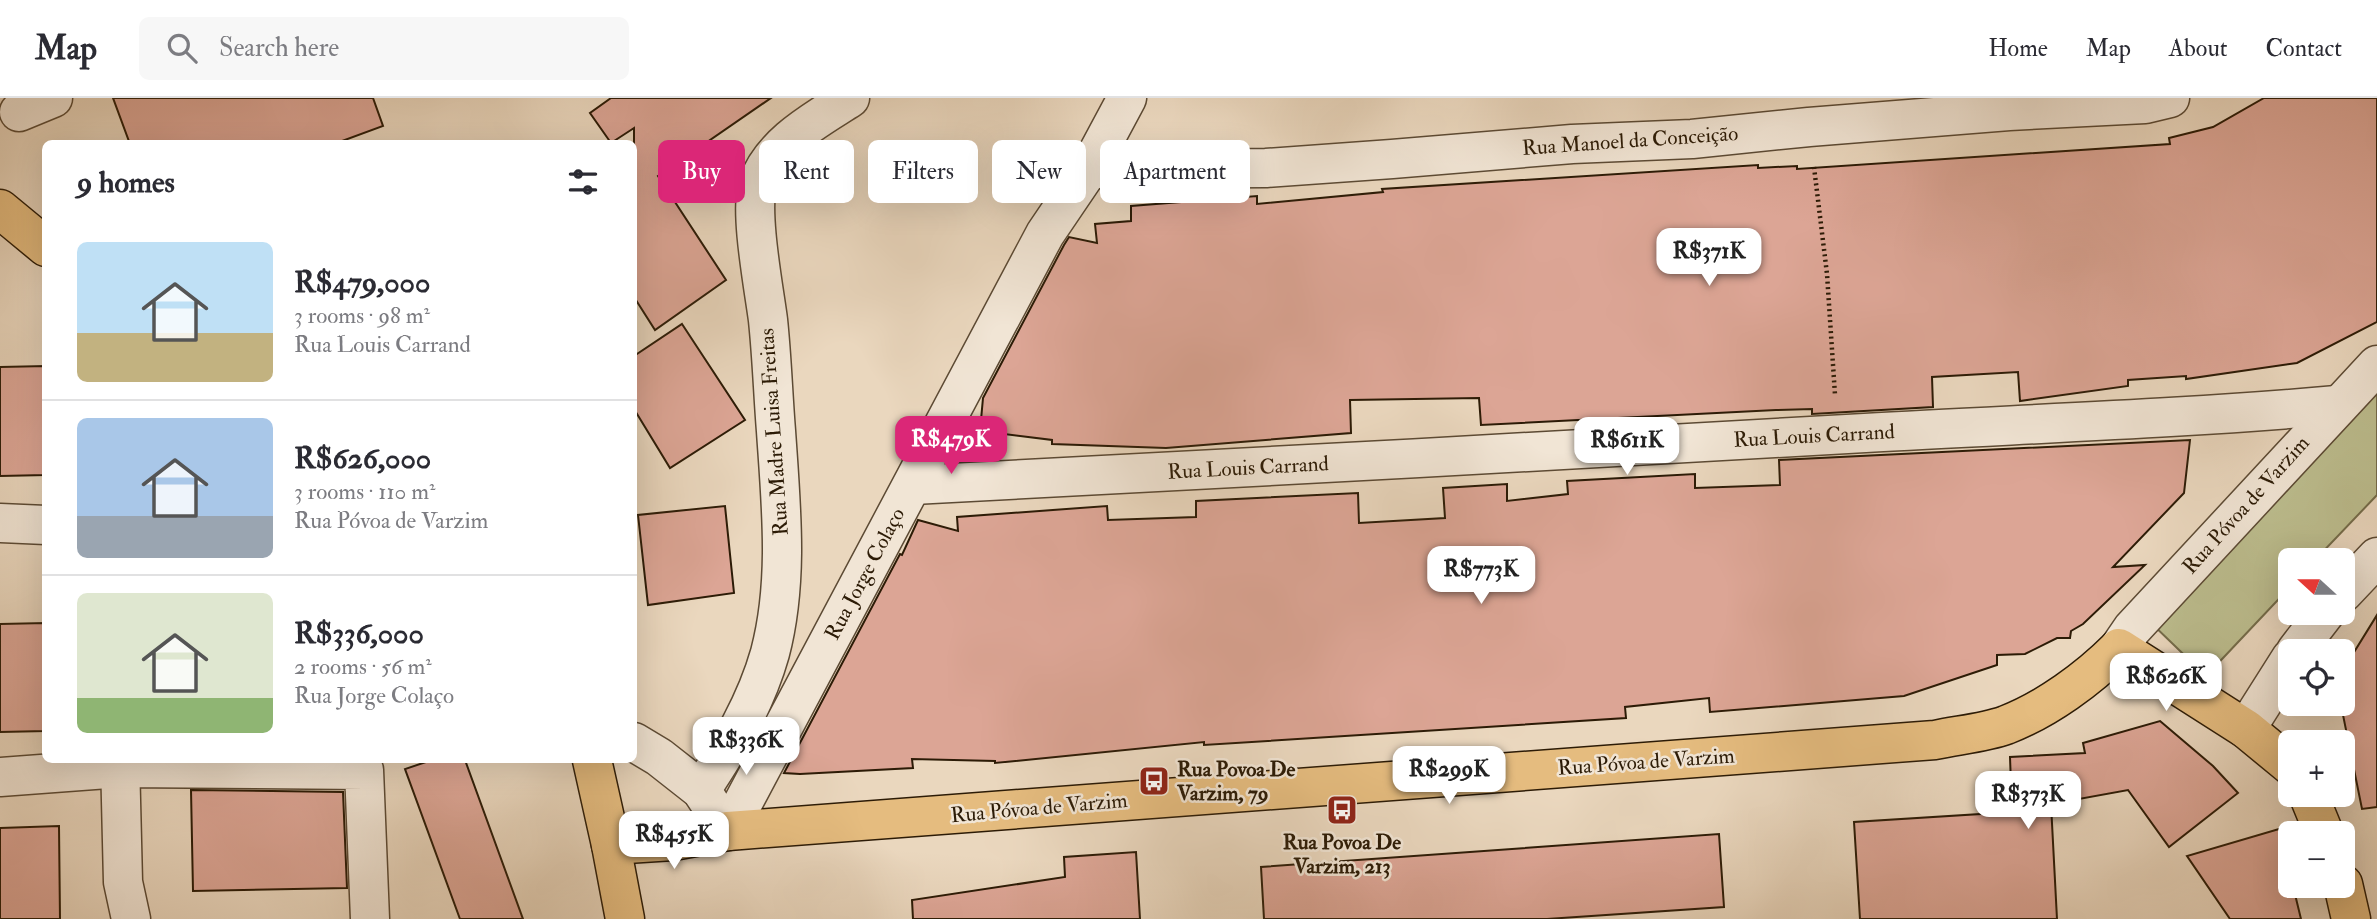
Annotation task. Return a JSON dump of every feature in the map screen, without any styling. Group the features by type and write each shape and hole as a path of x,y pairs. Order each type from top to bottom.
{"main road":[{"path":"0,209 42,244"},
{"path":"2119,648 2246,729 2278,755"},
{"name":"Rua Póvoa de Varzim","path":"611,845 673,841 728,831 1936,740 2005,726 2094,673 2119,648"},
{"path":"593,763 625,919"},
{"path":"2346,898 2351,919"}],"street":[{"name":"Rua Madre Luisa Freitas","path":"701,790 724,756 751,706 770,653 781,584 781,491 774,377 756,214 758,184 779,149 807,125 850,98"},
{"name":"Rua Jorge Colaço","path":"728,831 1045,234 1089,169 1127,98"},
{"name":"Rua Manoel da Conceição","path":"1089,169 1266,168 1572,144 1692,139 2009,111 2145,104 2170,98"},
{"name":"Rua Póvoa de Varzim","path":"2119,648 2132,629 2337,405 2377,365"},
{"name":"Rua Louis Carrand","path":"913,485 2249,413 2337,405"},
{"path":"0,523 42,525"},
{"path":"2356,579 2377,557"},
{"path":"2305,639 2316,625"},
{"path":"2246,729 2278,678"},
{"path":"637,744 659,757 701,790 728,831"},
{"path":"120,764 123,882 131,919"},
{"path":"0,777 120,764 364,770 370,919"}],"path":[{"path":"1809,127 1827,274 1835,388 1835,435"}],"green space":[{"path":"2377,387 2377,495 2326,548 2278,548 2278,600 2206,676 2147,619"}],"building":[{"path":"113,98 373,98 383,126 345,140 129,140"},
{"path":"611,98 771,98 710,140 658,140 658,203 676,203 726,280 655,330 637,302 637,140 634,140 634,128 616,140 609,140 590,113"},
{"path":"2264,98 2377,98 2377,322 2297,363 2186,379 2186,376 2128,380 2128,386 2020,401 2018,372 1932,377 1933,407 1812,414 1812,409 1776,410 1481,425 1479,398 1350,400 1351,433 1166,448 1052,444 1052,440 980,431 983,398 1069,237 1097,243 1095,224 1131,221 1131,206 1250,203 1250,197 1257,196 1257,204 1383,192 1382,189 1758,165 1758,168 1797,166 1797,169 2170,144 2169,138 2213,127"},
{"path":"682,324 745,420 670,468 637,414 637,354"},
{"path":"42,366 42,475 0,476 0,367"},
{"path":"2190,440 2184,493 2113,567 2145,565 2083,624 2071,631 2070,638 2057,638 2025,654 1997,655 1997,665 1904,696 1710,712 1709,698 1625,707 1626,718 1204,745 1204,742 995,763 912,759 913,768 784,773 900,554 902,555 918,520 958,531 957,517 1107,506 1108,520 1196,517 1196,501 1358,493 1359,523 1445,518 1443,488 1507,484 1507,501 1568,494 1567,481 1695,474 1695,488 1780,485 1779,460"},
{"path":"725,506 734,593 648,605 638,515"},
{"path":"2377,615 2377,807 2362,809 2355,774 2355,730 2346,730 2343,716 2355,716 2355,651"},
{"path":"42,623 42,731 0,732 0,624"},
{"path":"2160,721 2213,766 2238,793 2169,847 2128,790 2051,804 2057,919 1860,919 1854,822 2012,812 2010,757 2085,753 2083,743"},
{"path":"423,763 466,763 523,919 460,919 405,769"},
{"path":"191,790 343,792 347,888 193,891"},
{"path":"59,826 60,919 0,919 0,828"},
{"path":"2278,829 2278,898 2296,898 2301,919 2230,919 2187,856"},
{"path":"1719,834 1724,907 1547,919 1264,919 1261,867"},
{"path":"1136,852 1140,919 913,919 912,900 1065,877 1064,857"}],"place":[{"name":"Rua Povoa De Varzim, 79","path":"1154,781"},
{"name":"Rua Povoa De Varzim, 213","path":"1342,810"}]}
